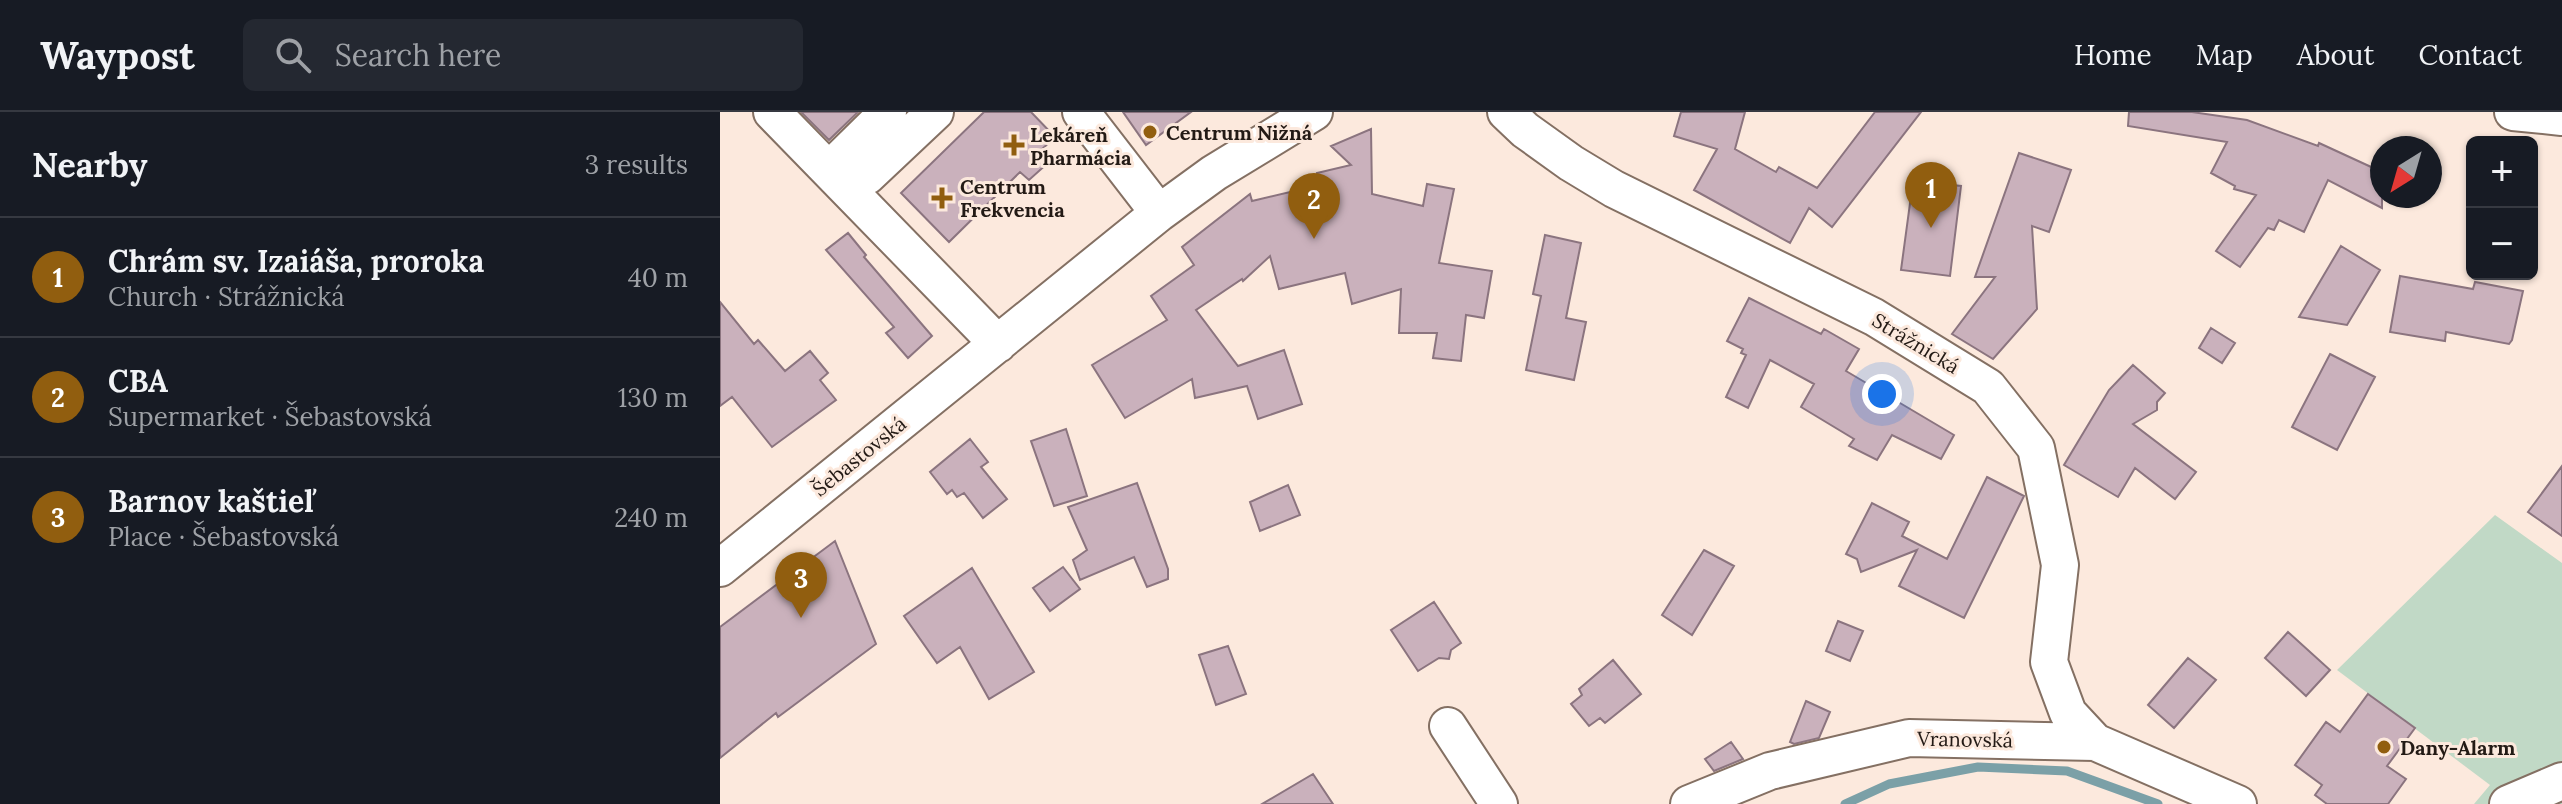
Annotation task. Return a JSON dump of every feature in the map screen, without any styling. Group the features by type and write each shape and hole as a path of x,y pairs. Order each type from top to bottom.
{"street":[{"path":"772,112 998,344"},
{"path":"829,170 888,112"},
{"path":"867,176 935,112"},
{"path":"1081,112 1159,213"},
{"name":"Šebastovská","path":"720,568 1159,213 1214,173 1314,112"},
{"name":"Strážnická","path":"1506,112 1525,130 1571,163 1614,189 1874,317 1988,387 2036,448 2060,565 2049,662 2068,713 2095,742"},
{"path":"2513,112 2562,117"},
{"path":"720,594 787,540 829,481"},
{"path":"1448,726 1499,804"},
{"name":"Vranovská","path":"1689,804 1770,771 1909,738 2095,742 2238,804"},
{"path":"2508,804 2562,781"}],"green space":[{"path":"2495,515 2562,563 2562,804 2474,804 2490,785 2337,670"}],"building":[{"path":"801,112 858,112 829,140"},
{"path":"984,112 1031,112 1055,137 1039,152 1049,162 1029,180 1020,172 949,242 901,193"},
{"name":"Centrum Nižná","path":"1123,112 1191,112 1146,145"},
{"path":"1681,112 1745,112 1735,149 1776,172 1779,167 1817,188 1875,112 1921,112 1832,227 1809,208 1790,243 1694,190 1717,149 1674,136"},
{"path":"2129,112 2192,112 2247,120 2318,146 2319,143 2370,166 2370,202 2328,180 2304,232 2279,220 2274,230 2268,228 2240,267 2216,251 2256,195 2234,189 2235,186 2211,173 2227,142 2128,126"},
{"path":"1371,129 1372,194 1423,206 1427,184 1454,189 1439,263 1492,271 1484,318 1466,315 1461,361 1433,358 1437,333 1399,333 1401,289 1352,304 1345,273 1279,289 1270,256 1243,281 1196,310 1238,366 1284,350 1302,404 1258,419 1247,386 1195,398 1192,379 1125,418 1092,365 1167,320 1151,296 1194,265 1182,247 1250,194 1252,201 1320,185 1317,173 1351,165 1331,146"},
{"path":"2019,153 2071,170 2049,232 2032,226 2037,309 1993,359 1952,334 1995,277 1975,277"},
{"path":"1913,181 1961,186 1950,276 1901,270"},
{"path":"848,233 866,255 864,257 932,336 908,358 886,333 894,327 826,250"},
{"path":"1545,235 1581,243 1566,318 1586,322 1574,380 1526,370 1541,296 1533,294"},
{"path":"2341,246 2380,270 2347,325 2299,317"},
{"path":"2400,276 2473,289 2475,282 2523,291 2512,340 2509,344 2446,332 2445,341 2390,332"},
{"path":"1749,298 1821,334 1824,329 1859,349 1846,371 1954,435 1941,459 1892,435 1877,460 1849,446 1854,439 1801,407 1814,384 1770,360 1748,408 1726,397 1746,355 1741,353 1743,349 1727,341"},
{"path":"720,302 754,344 758,340 785,371 810,351 828,373 820,380 836,400 772,447 732,397 720,406"},
{"path":"2211,328 2235,343 2222,363 2199,348"},
{"path":"2330,354 2375,377 2337,450 2292,427"},
{"path":"2133,365 2165,393 2157,402 2157,410 2133,424 2196,472 2175,499 2135,468 2118,497 2064,465 2109,390"},
{"path":"1066,429 1087,496 1054,506 1031,441"},
{"path":"970,439 988,462 981,467 1007,499 983,518 964,493 957,497 952,490 947,494 930,472"},
{"path":"2562,466 2562,536 2528,512"},
{"path":"1987,477 2024,496 1964,618 1899,586 1917,550 1861,572 1857,559 1846,554 1872,503 1909,522 1902,536 1947,559"},
{"path":"1137,483 1168,569 1168,579 1147,587 1134,557 1080,580 1073,560 1087,550 1068,507"},
{"path":"1288,485 1300,515 1260,531 1250,502"},
{"path":"835,541 876,644 778,717 776,713 720,758 720,627"},
{"path":"1704,550 1734,566 1692,635 1662,615"},
{"path":"1063,567 1080,589 1050,611 1033,588"},
{"path":"972,568 1034,672 989,699 960,647 937,663 904,616"},
{"path":"1434,602 1461,643 1451,650 1449,659 1439,658 1418,671 1391,630"},
{"path":"1838,621 1863,631 1850,661 1826,651"},
{"path":"2288,632 2330,670 2306,696 2265,658"},
{"path":"1228,646 1246,694 1216,705 1199,655"},
{"path":"2188,658 2216,680 2174,728 2148,705"},
{"path":"1613,660 1641,694 1605,723 1600,718 1589,726 1571,704 1582,695 1579,689"},
{"path":"2368,694 2415,728 2387,766 2406,779 2388,804 2327,804 2315,795 2322,785 2295,765 2326,722 2340,732"},
{"path":"1806,701 1830,712 1819,738 1794,744 1790,742"},
{"path":"1731,742 1743,759 1714,771 1705,759"},
{"path":"1313,774 1333,804 1262,804"}],"waterway":[{"path":"1845,804 1889,784 1978,767 2067,771 2158,804"}],"place":[{"name":"Centrum Nižná","path":"1150,132"},
{"name":"Lekáreň Pharmácia","path":"1014,145"},
{"name":"Centrum Frekvencia","path":"942,198"},
{"name":"Chrám sv. Izaiáša, proroka","path":"1931,228"},
{"name":"CBA","path":"1314,239"},
{"name":"Barnov kaštieľ","path":"801,618"},
{"name":"Dany-Alarm","path":"2384,747"}]}
